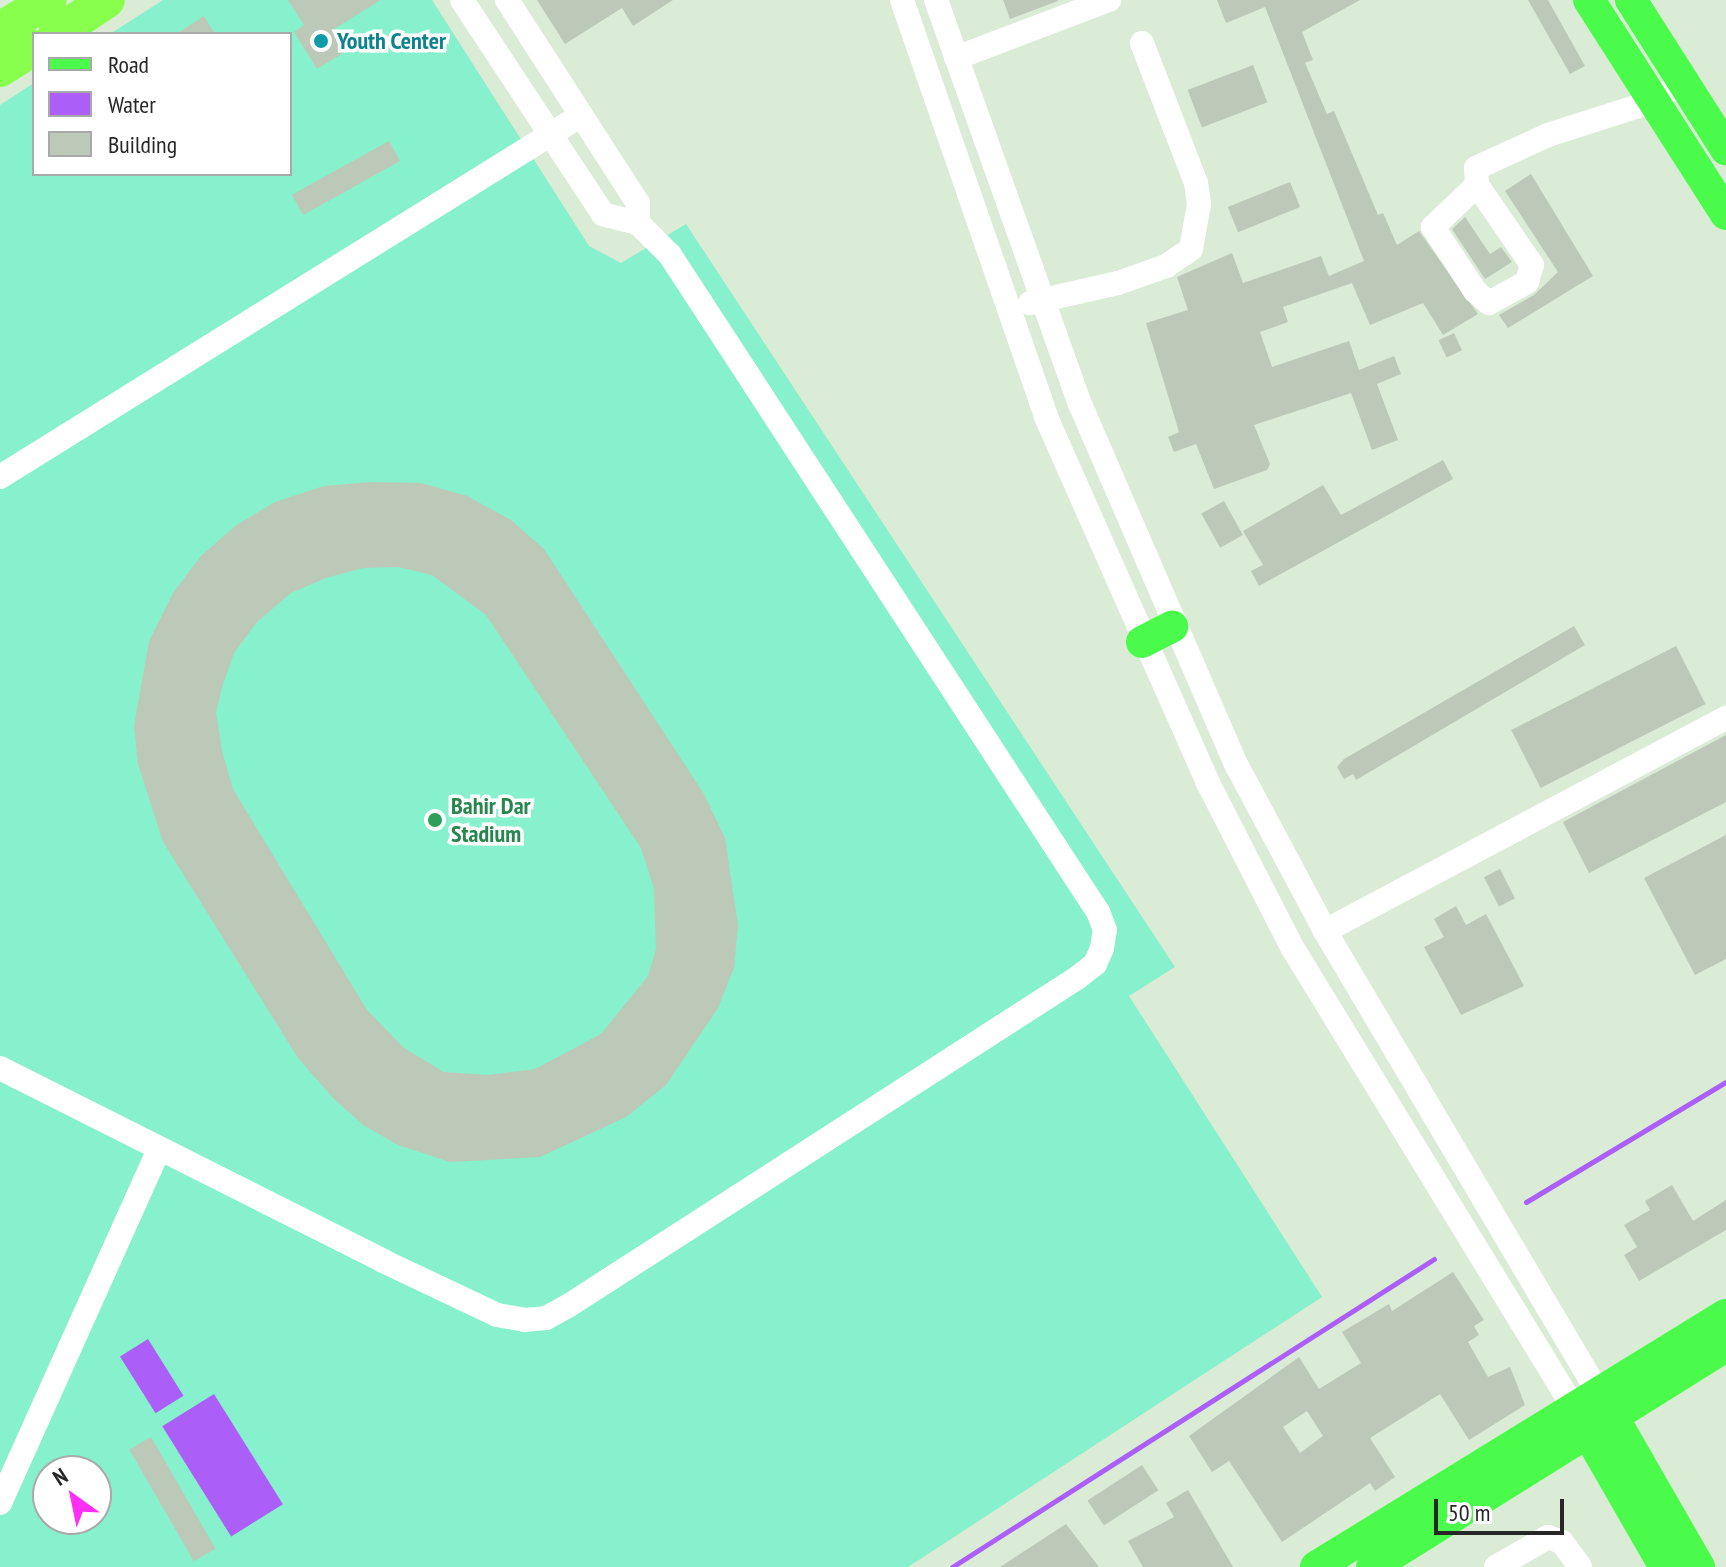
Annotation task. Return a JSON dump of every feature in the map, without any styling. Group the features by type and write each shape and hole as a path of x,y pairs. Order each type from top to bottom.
{"highway":[{"path":"0,30 107,0"},
{"path":"0,69 32,49"}],"main road":[{"path":"1589,0 1726,214"},
{"path":"1631,0 1726,149"},
{"path":"1142,642 1172,627"},
{"path":"1372,1567 1726,1315"},
{"path":"1316,1567 1593,1412 1726,1346"},
{"path":"1593,1412 1665,1567"},
{"path":"1593,1412 1699,1567"}],"street":[{"path":"0,1068 497,1315 546,1318 1095,964 1105,930 1098,912 670,255 638,223 603,214 462,0"},
{"path":"507,0 638,203 638,223"},
{"path":"902,0 1046,417 1142,642 1292,947 1593,1412"},
{"path":"936,0 1120,508 1172,627 1277,847 1593,1412"},
{"path":"956,58 1109,0"},
{"path":"1008,311 1042,299 1118,283 1166,266 1191,249 1199,204 1196,183 1142,43"},
{"path":"1477,185 1433,227 1475,291 1489,303 1527,282 1532,265 1477,185 1476,168 1492,158 1654,101 1683,82"},
{"path":"0,477 580,116"},
{"path":"1325,931 1726,718"},
{"path":"0,1503 159,1149"},
{"path":"1496,1567 1548,1537 1562,1542 1580,1567"}],"green space":[{"path":"163,0 432,0 589,246 621,263 686,224 1175,967 1129,996 1322,1297 908,1567 0,1567 0,105 32,84 32,176 292,176 292,32 113,32"}],"water":[{"path":"148,1339 184,1396 156,1413 120,1356"},
{"path":"214,1394 283,1504 231,1537 162,1426"}],"building":[{"name":"Youth Center","path":"288,0 381,0 334,29 348,50 317,69 294,32 304,25"},
{"path":"537,0 673,0 633,26 622,8 565,44"},
{"path":"1003,0 1057,0 1058,1 1010,19"},
{"path":"1217,0 1360,0 1302,32 1313,60 1305,63 1327,114 1334,111 1378,215 1383,213 1397,245 1419,231 1478,314 1443,335 1423,303 1370,325 1352,283 1283,307 1288,322 1260,332 1272,367 1349,341 1359,370 1394,356 1401,374 1377,384 1398,440 1372,450 1351,393 1254,425 1270,464 1267,470 1214,489 1196,444 1174,452 1168,437 1179,432 1146,323 1188,310 1177,277 1232,253 1243,283 1321,256 1329,276 1364,261 1265,7 1226,23"},
{"path":"1528,0 1548,0 1585,66 1570,74"},
{"path":"204,16 214,32 179,32"},
{"path":"1253,65 1267,102 1202,127 1188,90"},
{"path":"389,141 400,161 303,215 292,195"},
{"path":"1531,174 1593,276 1508,328 1499,315 1534,295 1558,272 1505,191"},
{"path":"1290,182 1300,207 1238,232 1228,207"},
{"path":"1465,217 1490,254 1501,247 1512,262 1485,279 1452,229"},
{"path":"1454,333 1462,350 1447,357 1439,340"},
{"path":"1443,460 1453,479 1259,586 1251,571 1263,565 1243,531 1323,485 1341,515"},
{"path":"372,482 421,483 467,496 511,520 544,549 704,794 725,838 738,925 734,968 718,1008 666,1085 626,1117 540,1157 450,1162 398,1145 363,1125 333,1098 298,1058 163,842 138,764 134,726 149,641 173,593 201,556 235,526 275,502 324,486","holes":["398,567 432,575 486,615 641,848 654,889 656,949 648,976 601,1034 535,1069 488,1075 444,1072 404,1048 367,1010 233,789 222,751 216,712 234,653 257,622 291,593 326,578 363,568"]},
{"path":"1224,501 1243,535 1220,548 1201,514"},
{"path":"1574,626 1585,645 1356,780 1353,774 1344,779 1337,767 1344,759"},
{"path":"1676,646 1706,704 1541,788 1511,730"},
{"path":"1726,735 1726,802 1589,873 1563,822"},
{"path":"1726,835 1726,959 1695,975 1644,878"},
{"path":"1500,869 1515,898 1499,907 1484,877"},
{"path":"1456,906 1466,925 1486,914 1524,986 1461,1015 1424,947 1444,937 1434,919"},
{"path":"1672,1185 1693,1221 1726,1200 1726,1230 1639,1281 1624,1255 1637,1247 1624,1225 1650,1210 1645,1201"},
{"path":"1453,1272 1484,1320 1474,1326 1479,1335 1468,1342 1488,1377 1510,1367 1525,1405 1469,1440 1440,1394 1370,1438 1395,1477 1375,1491 1370,1483 1282,1542 1229,1461 1212,1472 1189,1436 1299,1357 1319,1389 1361,1363 1342,1332 1389,1304 1392,1311","holes":["1307,1411 1323,1436 1300,1453 1283,1427"]},
{"path":"151,1437 216,1549 194,1561 129,1450"},
{"path":"1142,1465 1158,1490 1104,1526 1087,1500"},
{"path":"1188,1490 1233,1567 1143,1567 1128,1541 1174,1517 1166,1503"},
{"path":"1066,1524 1099,1567 1000,1567"}],"waterway":[{"path":"1526,1202 1726,1082"},
{"path":"952,1567 1434,1259"}],"place":[{"name":"Youth Center","path":"321,41"},
{"name":"Bahir Dar Stadium","path":"435,820"}]}
